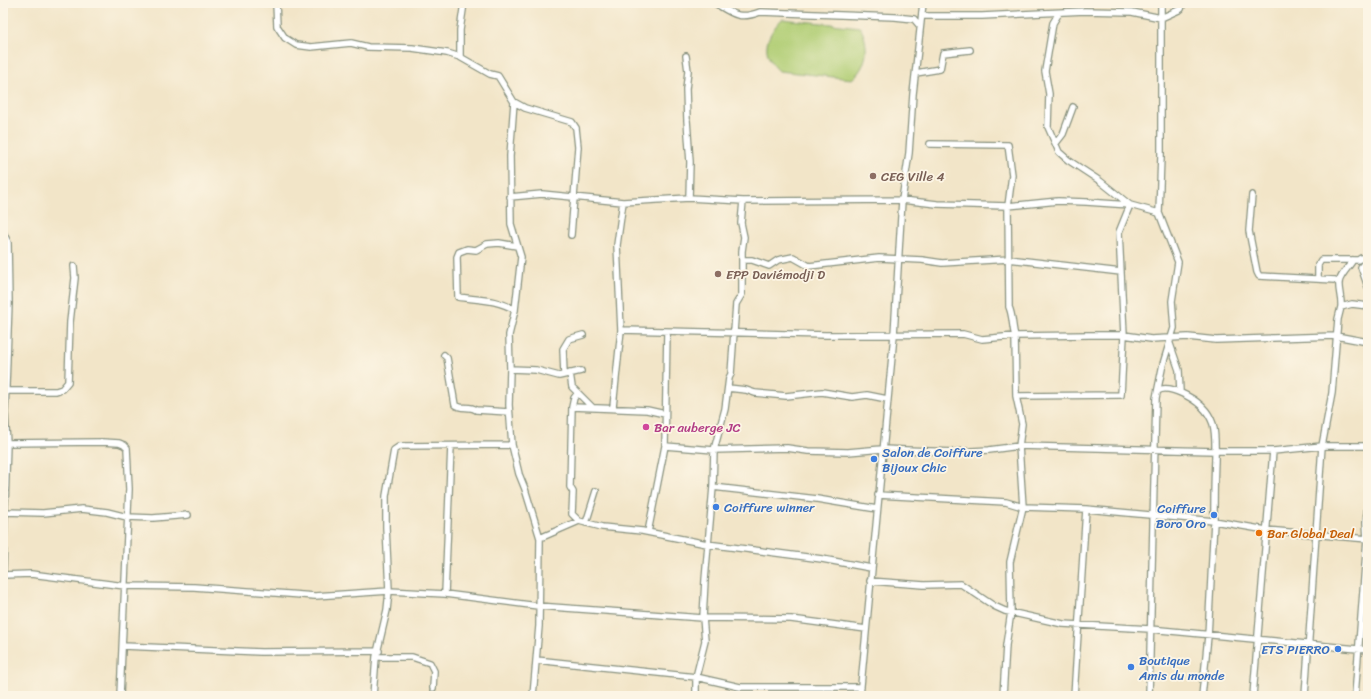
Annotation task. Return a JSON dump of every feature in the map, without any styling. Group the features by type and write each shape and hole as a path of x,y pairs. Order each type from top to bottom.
{"street":[{"path":"276,3 277,26 285,38 296,45 312,47 351,43 368,47 412,48 460,57 490,74 498,76 514,102 525,108 572,122 576,128 578,147 571,235"},
{"path":"460,57 460,30 464,3"},
{"path":"715,3 738,16 752,15 760,12 895,17 914,19 919,25"},
{"path":"860,696 882,449 894,335 902,200 916,73 919,25 922,16 923,3"},
{"path":"1149,696 1155,451 1158,391 1163,364 1174,328 1172,301 1178,262 1159,213 1161,156 1161,3"},
{"path":"922,16 1059,13 1085,11 1132,12 1161,18 1181,9 1183,3"},
{"path":"1059,13 1053,23 1045,71 1049,94 1048,127 1059,152 1068,160 1100,180 1130,205"},
{"path":"916,73 940,69 943,53 970,50"},
{"path":"686,56 688,71 686,89 690,162 689,198"},
{"path":"514,102 510,156 511,224 521,257 515,310 509,335 509,412 512,445 519,474 525,488 540,538 540,606 533,696"},
{"path":"1056,143 1065,129 1073,107"},
{"path":"930,144 1008,145 1012,175 1008,206 1008,307 1012,314 1012,327 1015,336 1016,396 1022,424 1019,446 1024,507 1010,562 1011,612 1006,645 1003,696"},
{"path":"510,197 542,194 623,202 689,198 743,201 902,200 937,204 1008,206 1058,201 1130,205 1159,213"},
{"path":"1252,195 1249,231 1259,276 1335,280 1339,283"},
{"path":"696,696 696,677 705,641 703,618 707,544 713,487 714,450 725,409 729,378 731,374 736,304 742,294 744,237 742,224 743,201"},
{"path":"613,407 621,330 617,245 623,202"},
{"path":"1016,396 1121,395 1124,336 1119,232 1130,205"},
{"path":"3,232 8,243 9,295 4,413 7,443 3,570"},
{"path":"515,310 505,304 492,300 458,297 457,257 459,252 467,249 476,250 487,244 499,243 517,246"},
{"path":"742,260 752,260 769,266 778,260 793,257 810,266 879,258 922,260 942,263 1009,259 1121,272"},
{"path":"1318,280 1318,265 1321,260 1356,260 1361,258 1367,260 1361,267"},
{"path":"1356,260 1358,265 1361,267 1368,287"},
{"path":"1305,696 1310,644 1315,535 1322,446 1332,393 1336,336 1342,302 1339,283 1341,277 1356,260"},
{"path":"6,391 56,391 62,389 68,382 70,322 75,278 74,266"},
{"path":"1341,307 1352,304 1368,306"},
{"path":"621,330 734,334 963,334 982,339 1015,336 1124,336 1171,341 1336,336 1368,342"},
{"path":"648,532 665,446 667,332"},
{"path":"583,335 569,339 563,349 567,374 572,387 592,407"},
{"path":"1171,341 1179,370 1180,392"},
{"path":"444,355 447,358 455,405 458,407 473,408 476,410 509,412"},
{"path":"510,370 536,370 558,376 580,371"},
{"path":"728,388 786,396 822,392 887,398"},
{"path":"1158,391 1161,389 1167,389 1180,392 1193,399 1205,410 1213,424 1215,451 1214,521 1208,636 1202,696"},
{"path":"578,393 574,398 572,407 570,487 573,492 572,514 579,521 602,527 648,532 707,544 822,559 871,568"},
{"path":"572,407 613,407 647,410 665,414"},
{"path":"7,443 102,442 124,444 127,448 127,517 120,696"},
{"path":"373,696 378,654 389,591 386,496 394,450 400,446 512,445"},
{"path":"445,594 451,446"},
{"path":"665,446 714,450 787,448 808,451 848,452 882,449 954,452 989,450 1019,446 1155,451 1273,451 1322,446 1367,448"},
{"path":"1253,696 1273,451"},
{"path":"713,487 817,499 877,509"},
{"path":"586,523 596,491"},
{"path":"878,495 1006,502 1024,507 1086,509 1154,514 1214,521 1266,530 1368,539"},
{"path":"1355,696 1368,539 1366,522 1368,503"},
{"path":"4,512 41,513 87,509 127,517 153,518 188,515"},
{"path":"1074,696 1086,509"},
{"path":"540,538 579,521"},
{"path":"3,575 31,574 125,586 200,588 315,596 389,591 445,594 540,606 703,618 792,620 866,629"},
{"path":"870,581 924,585 961,584 994,606 1011,612 1063,624 1150,629 1208,636 1257,638 1368,650"},
{"path":"123,646 261,652 378,654 412,657 430,663 434,671 433,688"},
{"path":"536,660 696,677 740,687 861,687"}],"green space":[{"path":"782,19 860,27 865,41 866,55 857,74 852,79 779,71 769,58 767,45 772,32"}],"place":[{"name":"CEG Ville 4","path":"873,176"},
{"name":"EPP Daviémodji D","path":"718,274"},
{"name":"Bar auberge JC","path":"646,427"},
{"name":"Salon de Coiffure Bijoux Chic","path":"874,459"},
{"name":"Coiffure winner","path":"716,507"},
{"name":"Coiffure Boro Oro","path":"1214,515"},
{"name":"Bar Global Deal","path":"1259,533"},
{"name":"ETS PIERRO","path":"1338,649"},
{"name":"Boutique Amis du monde","path":"1131,667"}]}
